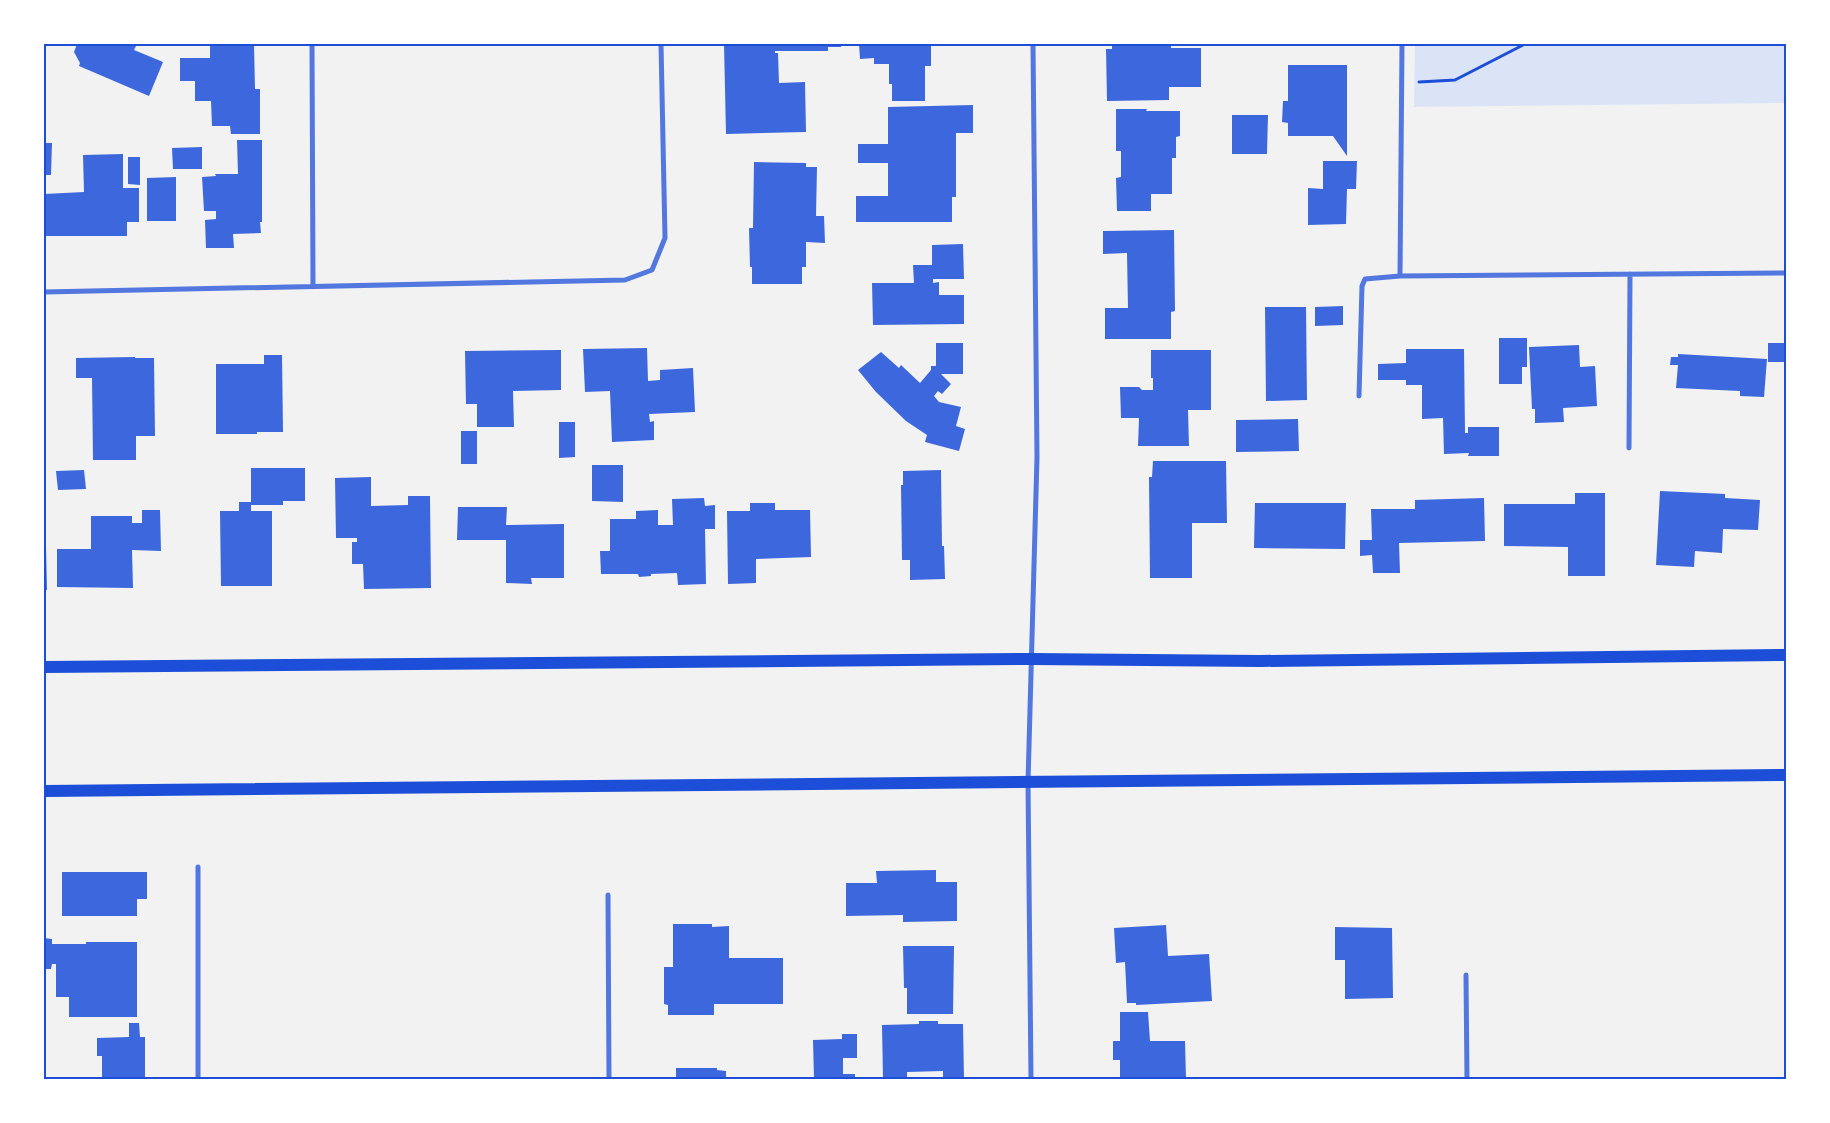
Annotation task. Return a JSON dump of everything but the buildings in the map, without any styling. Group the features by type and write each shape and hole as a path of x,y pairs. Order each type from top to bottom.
{"main road":[{"path":"44,667 1031,659 1260,661 1786,655"},
{"path":"44,791 1786,775"}],"street":[{"path":"312,44 313,287"},
{"path":"44,292 625,280 652,270 665,238 661,44"},
{"path":"1031,1079 1028,782 1037,457 1033,44"},
{"path":"1400,276 1402,44"},
{"path":"1359,396 1365,279 1400,276 1786,273"},
{"path":"1629,448 1630,274"},
{"path":"198,867 198,1079"},
{"path":"608,895 609,1079"},
{"path":"1466,975 1468,1079"}],"path":[{"path":"1402,83 1455,80 1525,44"}],"shaded area":[{"path":"1415,44 1786,44 1786,103 1414,107"}]}
